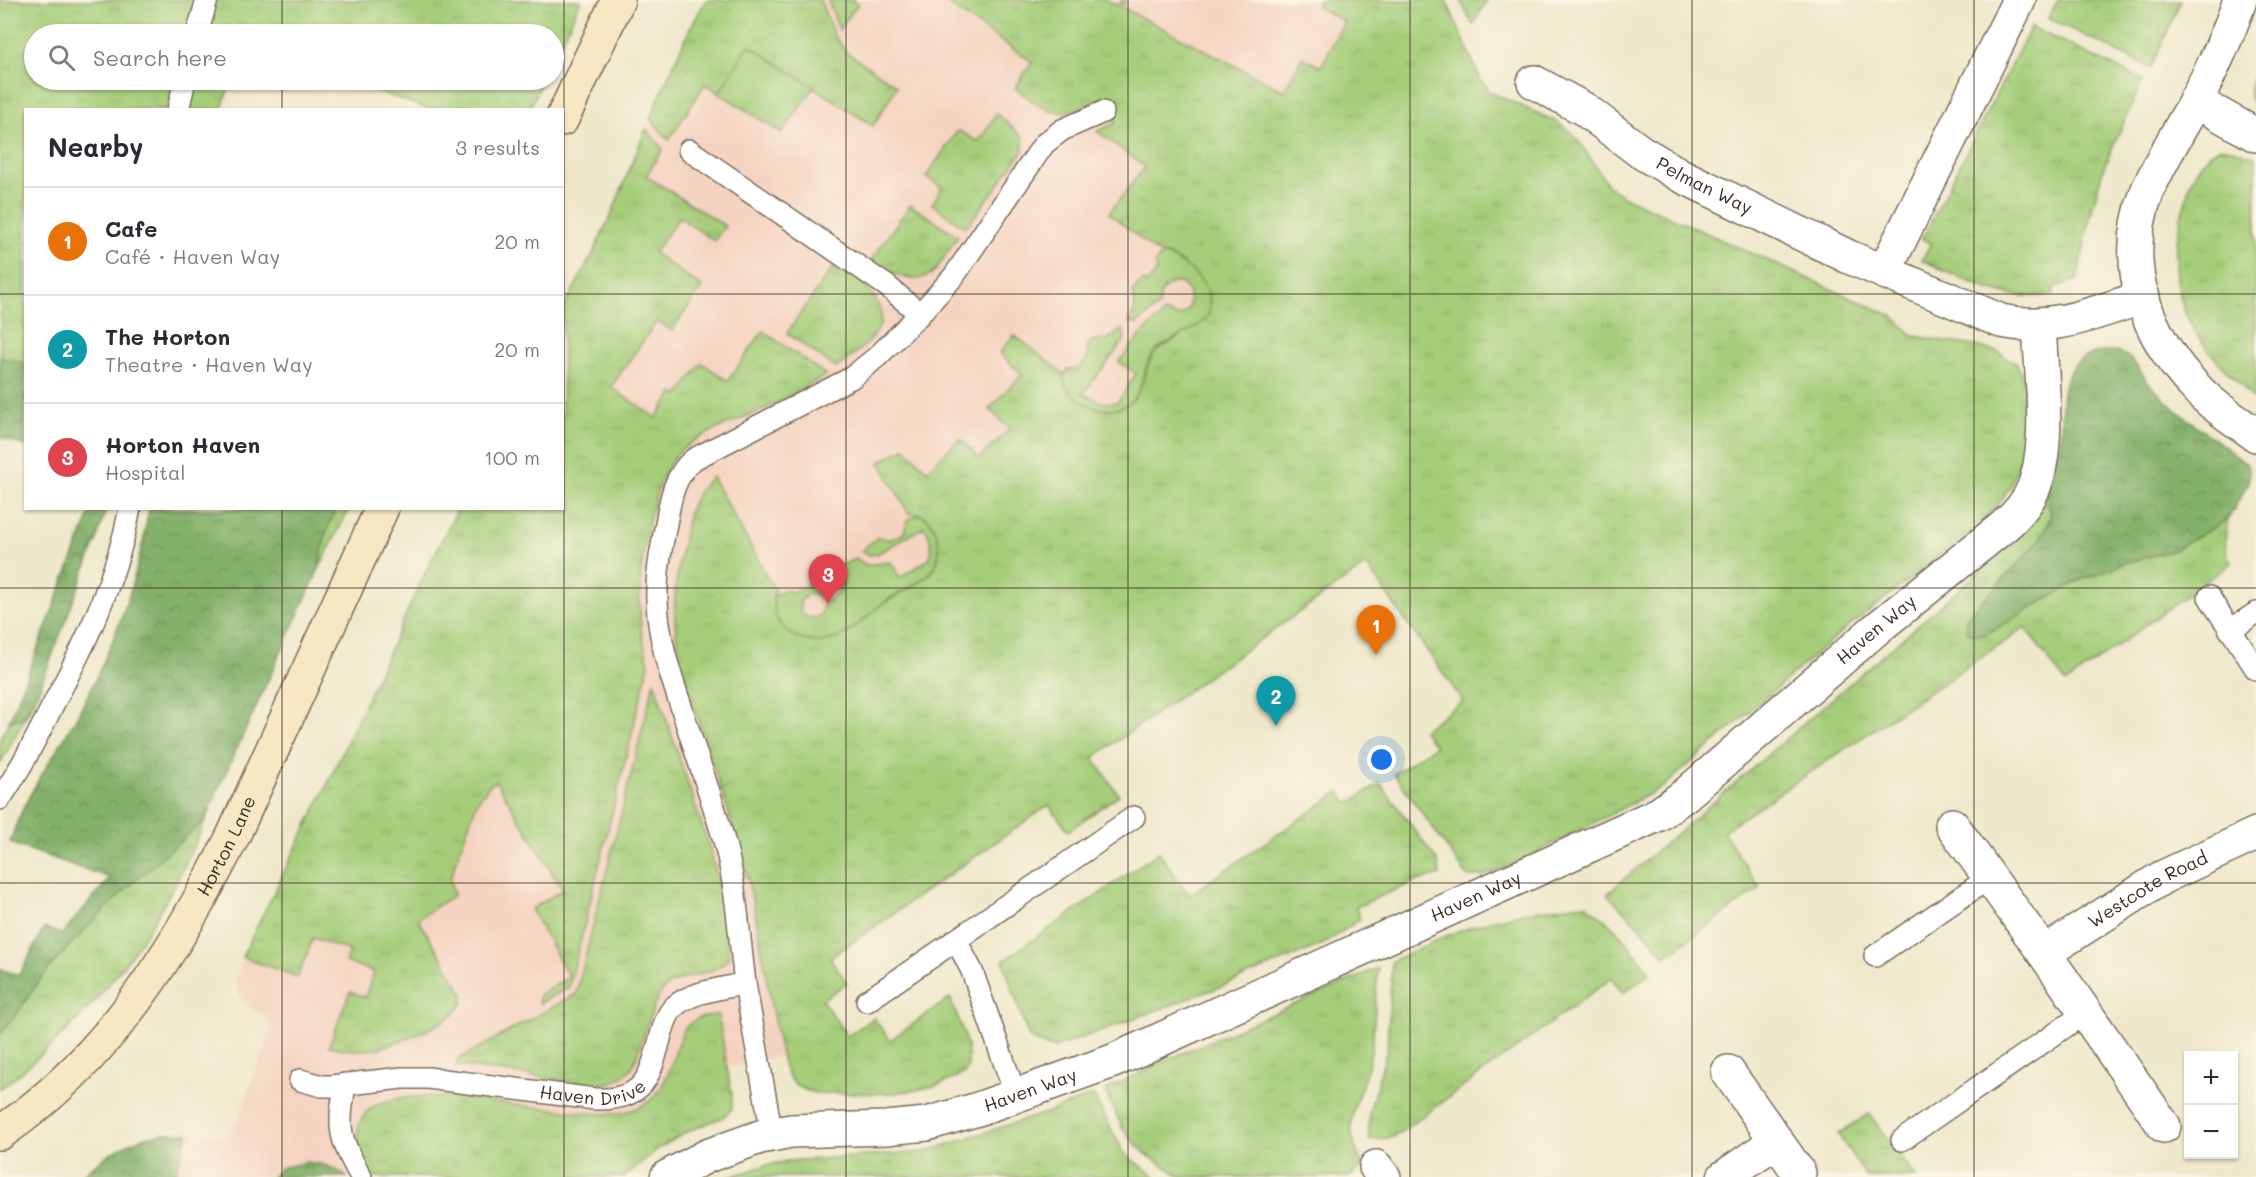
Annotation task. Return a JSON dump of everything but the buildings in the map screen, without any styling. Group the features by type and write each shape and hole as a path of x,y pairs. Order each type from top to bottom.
{"street":[{"path":"564,115 618,0"},
{"path":"1884,272 2019,0"},
{"path":"2240,0 2228,36 2154,179 2138,220 2135,250 2143,297 2157,334 2183,373 2206,398 2256,435"},
{"path":"2228,36 2253,0"},
{"name":"Pelman Way","path":"1534,82 1584,109 1641,153 1680,175 1884,272 2001,321 2039,326 2072,320 2143,297"},
{"path":"2196,101 2256,135"},
{"name":"Haven Way","path":"668,1177 707,1156 772,1135 791,1131 886,1128 927,1124 978,1109 1145,1048 1518,877 1646,821 1685,795 1875,630 2003,527 2022,508 2034,487 2041,459 2043,421 2039,326"},
{"name":"Horton Lane","path":"0,1133 38,1105 99,1047 137,1000 172,948 210,883 233,836 381,510"},
{"path":"1952,825 2164,1126"},
{"name":"Westcote Road","path":"2044,953 2163,877 2256,834"},
{"path":"1728,1072 1799,1173"},
{"path":"1724,1177 1776,1141"}],"lane":[{"path":"200,24 207,0"},
{"path":"178,108 183,90"},
{"path":"772,1135 745,983 737,905 730,867 670,673 660,633 657,586 668,512 681,472 694,459 851,378 878,356 920,314 966,259 1044,144 1062,130 1103,112"},
{"path":"689,150 887,286 920,314"},
{"path":"0,799 26,757 94,624 119,560 130,510"},
{"path":"2210,597 2256,669"},
{"path":"2230,630 2256,613"},
{"path":"867,1001 1134,817"},
{"path":"1875,956 1989,878"},
{"path":"956,940 972,971 1016,1095"},
{"name":"Haven Drive","path":"300,1080 322,1086 402,1078 428,1078 595,1099 616,1099 634,1093 644,1084 651,1072 664,1024 675,1006 694,996 745,983"},
{"path":"1902,1140 2085,1013"},
{"path":"345,1084 340,1131 361,1177"}],"shaded area":[{"path":"706,0 1380,0 1258,238 765,962 782,1056 727,1068 583,1177 80,1177 110,1153 148,1135 164,1133 223,1135 229,1133 238,1121 269,1031 269,1023 265,1017 244,1004 238,993 236,980 242,957 331,777 427,569 457,510 564,510 564,307 611,215 664,84"}],"green space":[{"path":"0,0 581,0 564,37 564,24 24,24 24,90 228,90 222,108 24,108 24,388 0,383"},
{"path":"706,0 820,0 834,35 845,51 897,86 873,126 749,45 719,93 705,84 669,140 650,118 689,30"},
{"path":"828,0 852,0 858,4 839,30"},
{"path":"942,0 1106,0 1118,6 1122,0 1126,0 1123,8 1284,91 1302,57 1321,67 1344,21 1317,7 1319,0 1446,0 1481,80 1490,92 1557,122 1572,133 1608,186 1623,196 1892,316 1914,336 1998,352 2017,364 2022,375 2025,394 2022,453 2011,485 1985,519 1839,634 1663,787 1513,865 1483,876 1468,877 1394,774 1435,746 1423,730 1463,701 1366,565 1093,758 1119,795 1068,831 1049,805 830,958 847,983 822,1000 847,1036 874,1018 890,1040 950,998 967,1046 968,1065 965,1073 929,1087 911,1091 873,1094 816,1093 805,1090 796,1085 784,1067 748,880 689,689 679,649 675,612 676,581 686,523 695,498 712,477 775,590 773,599 787,632 798,637 849,632 881,605 919,583 933,571 938,559 938,540 934,529 920,514 909,514 880,462 905,448 927,470 960,438 979,458 1010,429 989,409 1022,375 1000,353 1014,335 1063,373 1070,392 1096,407 1107,410 1140,388 1155,352 1201,323 1208,316 1210,304 1207,291 1195,273 1173,257 1158,253 1109,213 1145,167 1097,131 1116,123 1106,98 1067,112 1051,111 1042,107 1015,88 1032,62"},
{"path":"1460,0 1487,0 1473,25"},
{"path":"2058,0 2181,0 2151,68 2048,18"},
{"path":"2031,27 2143,80 2104,166 2077,280 2053,288 2054,294 2019,296 1986,288 1922,260 1931,243 1922,239"},
{"path":"749,45 814,87 782,133 719,93"},
{"path":"2256,74 2256,107 2251,100 2250,91"},
{"path":"372,90 538,90 530,108 426,108"},
{"path":"997,114 1023,137 1023,151 966,228 932,204 942,188 926,177 958,130 978,142"},
{"path":"646,129 663,149 646,176 725,226 714,241 679,217 654,253 702,287 672,331 657,321 611,387 656,418 673,393 678,396 702,363 728,381 763,331 826,375 795,394 714,430 691,443 681,450 670,463 661,482 648,528 641,576 640,621 649,664 569,987 539,1004 539,995 569,977 531,909 563,890 496,781 489,786 477,802 450,879 454,895 418,919 462,991 461,1006 452,1015 429,1029 388,1045 361,1050 329,1046 350,992 365,997 374,972 346,962 350,951 313,938 298,977 242,957 331,777 427,569 457,510 564,510 564,307 611,215"},
{"path":"2221,147 2241,151 2256,158 2256,402 2196,334 2180,297 2177,278 2177,239 2188,191 2202,162"},
{"path":"910,205 958,236 936,270 919,279 903,277 872,259"},
{"path":"1163,254 1182,263 1198,277 1208,295 1210,305 1208,316 1197,326 1153,354 1139,390 1130,402 1121,407 1101,409 1081,401 1066,386 1063,377 1068,369 1079,369 1088,357 1087,346 1092,341 1108,339 1123,329 1125,339 1083,394 1104,403 1118,402 1136,374 1119,362 1153,323 1166,312 1177,316 1185,313 1189,307 1188,291 1183,284 1175,283 1162,291 1160,305 1137,324 1129,322 1135,309 1133,291 1142,282 1148,282 1157,271 1155,263"},
{"path":"833,267 847,277 850,273 867,288 877,301 881,313 880,324 875,335 836,368 787,333"},
{"path":"2112,351 2130,358 2149,383 2171,405 2246,463 2249,468 2249,483 2228,519 2174,550 2125,563 2076,582 1992,631 1982,635 1973,634 1966,630 1966,618 2024,559 2049,522 2050,509 2046,492 2059,448 2062,399 2069,372 2078,362 2092,355"},
{"path":"0,358 24,363 24,446 0,437"},
{"path":"2045,493 2052,512 2043,535 1971,612 1992,631 2076,582 2125,563 2174,550 2228,519 2225,542 2231,563 2066,683 2025,628 1723,831 1760,888 1665,956 1647,934 1607,894 2008,547 2029,522"},
{"path":"92,510 106,510 97,539 35,700 23,717 9,722"},
{"path":"149,510 335,510 325,536 319,569 201,824 88,926 46,972 0,1034 0,969 19,975 44,928 62,934 110,878 10,843 31,794 76,718 112,642 130,591"},
{"path":"335,510 348,510 319,569 325,536"},
{"path":"920,514 927,519 936,532 939,552 932,571 924,578 887,600 850,630 829,640 817,642 802,639 789,633 782,626 774,610 774,596 784,590 792,592 807,585 809,575 834,567 832,584 828,591 821,598 814,594 806,595 800,602 801,613 813,618 821,614 824,604 837,594 841,587 843,565 855,558 866,565 891,562 900,578 929,559 931,542 924,527 877,554 869,555 861,551 878,537 890,540 904,533 907,521"},
{"path":"654,682 711,853 717,877 729,957 716,968 681,979 666,987 651,1014 631,1069 612,1082 591,1084 456,1065 457,1060 576,994"},
{"path":"35,700 0,764 0,739 9,722 23,717"},
{"path":"1380,783 1438,862 1440,875 1416,881 1356,907 1360,919 1325,943 1220,987 1054,1048 1029,1038 1003,961 1159,852 1189,895 1339,792 1348,804"},
{"path":"215,797 176,883 128,959 71,1026 0,1089 0,1034 45,972 140,875 189,833 207,814"},
{"path":"1586,904 1617,930 1650,973 1623,993 1612,978 1394,1137 1369,1140 1369,1113 1387,1050 1392,961 1451,934 1484,923 1535,911"},
{"path":"1378,968 1371,1052 1352,1122 1352,1135 1356,1150 1364,1166 1349,1177 1181,1177 1146,1154 1123,1129 1105,1090 1169,1059"},
{"path":"718,1014 732,1096 732,1109 723,1117 686,1132 658,1149 624,1177 372,1177 359,1144 360,1121 373,1107 394,1099 421,1097 602,1114 638,1108 659,1090 686,1027 698,1019"},
{"path":"1093,1095 1123,1151 1156,1177 729,1177 787,1161 924,1152 1049,1112"},
{"path":"1869,1114 1916,1177 1867,1177 1838,1134"},
{"path":"164,1133 188,1133 175,1177 80,1177 130,1143"},
{"path":"307,1162 328,1166 347,1177 272,1177 281,1168"}],"place":[{"name":"Horton Haven","path":"828,604"},
{"name":"Cafe","path":"1376,655"},
{"name":"The Horton","path":"1276,726"}]}
